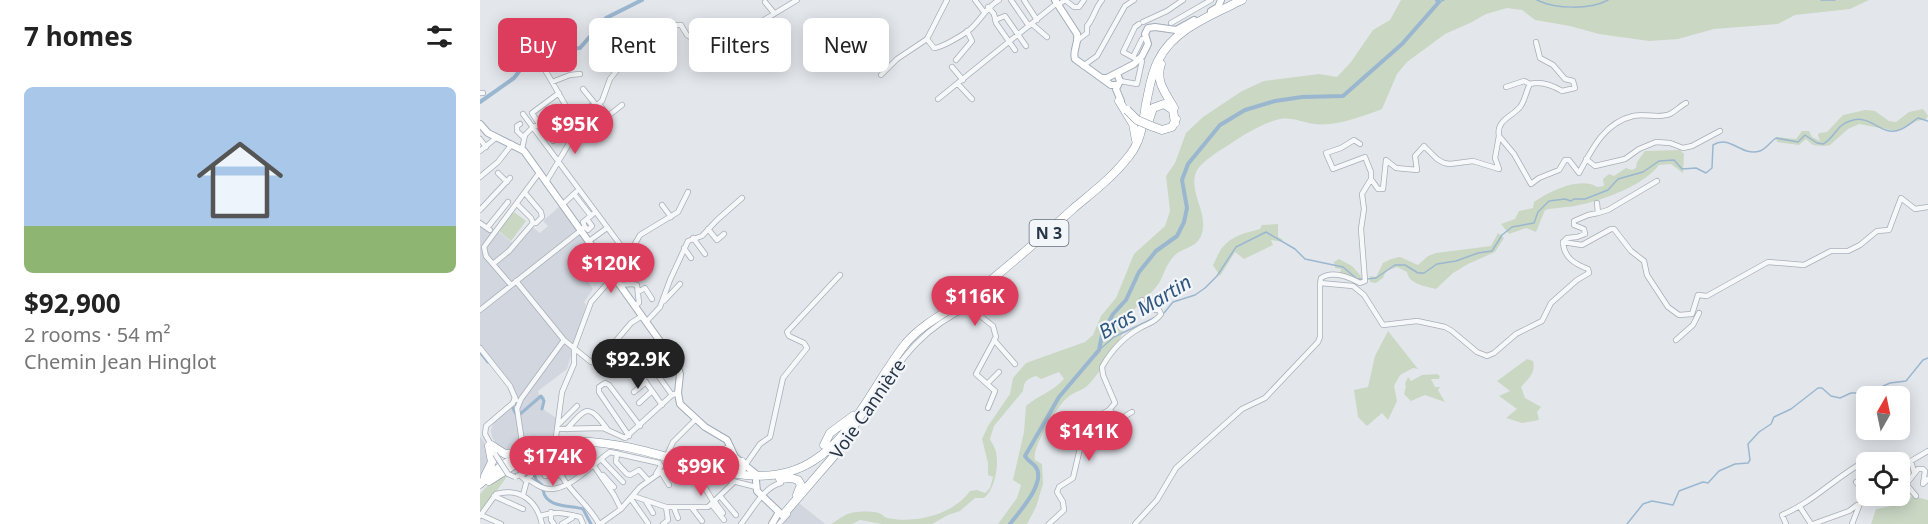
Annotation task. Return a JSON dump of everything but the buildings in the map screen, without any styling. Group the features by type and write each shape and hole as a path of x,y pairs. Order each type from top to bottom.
{"highway":[{"name":"N 3","path":"1122,104 1133,111 1138,112 1143,109 1150,77 1170,43 1184,31 1242,0"},
{"name":"N 3","path":"1140,144 1145,132 1158,70 1169,49 1190,30 1247,0"},
{"name":"N 3","path":"1169,49 1158,76 1161,87 1175,109 1175,123"},
{"name":"N 3","path":"481,485 511,460 546,446 577,441 594,441 632,448 728,473 752,476 768,476 793,471 809,464 827,451 841,435 864,406 893,360 915,334 978,290 1034,243 1132,153 1138,142 1157,62"},
{"name":"N 3","path":"1109,176 1129,155 1136,142 1136,132 1122,104"},
{"path":"1122,104 1137,120 1151,126 1162,129 1175,123"},
{"name":"N 3","path":"754,482 801,471 836,446 894,363 917,336 933,322 974,297 1124,166 1145,135 1150,113 1155,107 1161,104 1168,105 1173,110 1175,123"},
{"path":"824,446 830,434 864,406"},
{"path":"778,517 840,449 864,406"},
{"name":"N 3","path":"481,485 524,457 572,444 604,446 754,482 796,478 801,485 797,496"},
{"path":"524,477 526,463 530,457 572,444"},
{"path":"490,445 501,453 509,454 546,446"},
{"path":"481,485 492,464 493,456 490,445"},
{"name":"N 3","path":"696,465 734,472 740,459"},
{"path":"778,517 819,471 823,460"},
{"path":"481,485 514,465 522,468 524,477"}],"main road":[{"path":"1057,3 1077,34 1074,58 1083,66 1113,79 1137,59 1148,44 1145,32 1152,27 1170,26 1179,29 1216,9 1221,0"},
{"name":"N 3","path":"1113,79 1122,104"},
{"path":"480,124 488,132 522,149 613,277 638,306 644,320 680,369 675,394 680,404 709,430 727,440 740,459"},
{"path":"754,482 778,517"}],"street":[{"path":"522,149 527,132 536,126 560,120 585,107 597,105 604,99 610,79 618,69 637,60 651,62 657,60 660,51 657,38 674,25 679,24 688,36 697,41 708,54 797,0"},
{"path":"881,75 897,59 927,39 947,0"},
{"path":"975,0 984,12"},
{"path":"985,0 1015,50"},
{"path":"927,39 936,49 967,32 984,12 999,0"},
{"path":"1011,0 1030,25 1047,37"},
{"path":"1024,0 1037,20"},
{"path":"938,99 1057,3 1065,0 1074,7 1079,7 1084,0"},
{"path":"1078,40 1087,33 1087,26 1094,18 1098,4 1102,0"},
{"path":"1083,66 1097,56 1117,18 1128,3 1134,0"},
{"path":"1119,60 1134,27 1167,11 1183,0"},
{"path":"1197,0 1200,6"},
{"path":"1167,11 1170,26 1211,0"},
{"path":"765,2 774,13"},
{"path":"995,20 1005,16 1026,46"},
{"path":"1149,19 1152,27"},
{"path":"956,60 972,41 967,32"},
{"path":"1137,59 1142,39"},
{"path":"1506,87 1521,81 1530,84 1540,83 1562,91 1575,87 1572,80 1566,79 1553,65 1540,58 1536,42"},
{"path":"1128,43 1138,48"},
{"path":"1113,79 1137,84 1142,61 1123,52"},
{"path":"951,67 972,99"},
{"path":"546,72 582,132"},
{"path":"552,82 571,74 580,74"},
{"path":"1371,179 1378,189 1383,189 1387,160 1396,168 1417,171 1415,156 1424,146 1444,163 1473,161 1499,169 1495,160 1500,125 1506,117 1520,107 1530,84"},
{"path":"583,89 608,116 622,105"},
{"path":"559,93 532,113 536,126 583,200 595,224 588,230 580,229"},
{"path":"1499,136 1514,154 1531,184 1559,170 1565,160 1569,160 1579,173 1604,131 1619,121 1633,116 1667,115 1686,103"},
{"path":"523,114 536,126"},
{"path":"546,182 567,145 597,119 591,115 587,117"},
{"path":"520,124 515,132 524,138"},
{"path":"1586,159 1595,166 1625,159 1639,148 1656,142 1670,143 1683,148 1692,146 1720,131"},
{"path":"554,141 566,132"},
{"path":"559,136 567,145"},
{"path":"480,151 497,137"},
{"path":"480,139 486,147"},
{"path":"1135,524 1157,500 1176,468 1242,409 1265,398 1318,342 1322,278 1328,274 1346,276 1360,283 1366,280 1362,238 1364,209 1362,194 1371,179 1371,172 1365,158 1332,169 1326,153 1354,140 1360,144"},
{"path":"480,177 498,162 512,144"},
{"path":"480,210 509,180 498,173"},
{"path":"539,173 484,251 493,264 564,340 589,362 600,361 630,324 644,320 658,311 688,241 699,237 742,198"},
{"path":"1563,242 1567,238 1585,234 1585,231 1574,225 1574,221 1608,210 1657,181"},
{"path":"562,205 577,192"},
{"path":"556,437 562,392 574,364 574,348 591,302 628,257 641,234 679,211 688,192"},
{"path":"493,264 508,251 533,222 536,223 542,214 525,193"},
{"path":"1563,242 1582,245 1614,229 1631,251 1646,264 1647,275 1668,307 1679,315 1683,315 1692,314 1698,295 1707,296 1768,261 1804,265 1831,251 1848,250 1860,245 1877,231 1889,230 1899,198 1915,208 1928,207"},
{"path":"487,228 508,202"},
{"path":"1598,203 1598,213"},
{"path":"517,204 533,222"},
{"path":"662,205 671,217"},
{"path":"527,214 528,206"},
{"path":"527,214 533,211"},
{"path":"499,214 506,219"},
{"path":"591,216 607,228 636,266"},
{"path":"481,308 580,229 591,216"},
{"path":"480,222 494,234"},
{"path":"589,241 607,228"},
{"path":"708,229 717,240 724,234"},
{"path":"693,238 705,254"},
{"path":"1320,284 1353,286 1364,295 1383,325 1417,321 1445,327 1476,352 1487,356 1516,334 1542,321 1551,303 1577,280 1589,273 1588,269 1569,259 1563,242"},
{"path":"684,248 690,258"},
{"path":"595,276 598,270 596,264 601,260"},
{"path":"561,475 566,484 589,507 600,524 621,509 648,480 658,473 696,465 707,454 740,459 770,437 783,378 807,348 804,343 789,336 787,332 840,275"},
{"path":"664,300 680,284"},
{"path":"619,285 637,285 638,306"},
{"path":"638,292 645,288 652,299"},
{"path":"1049,524 1064,510 1063,502 1057,492 1059,487 1073,478 1082,444 1081,426 1109,410 1115,402 1103,375 1102,367 1122,341 1140,328 1157,320 1161,314 1159,310 1142,309 1140,305 1142,300"},
{"name":"Voie Cannière","path":"778,517 841,452 856,426 909,350 928,331 969,307 993,326 996,337 994,340"},
{"path":"1676,340 1693,325 1700,313"},
{"path":"564,340 516,403 482,430 508,474 524,477 541,487 554,489 595,467 610,452 659,463 661,466 658,473"},
{"path":"985,398 989,405 995,391 976,374 994,340 1015,364"},
{"path":"626,437 675,394 658,376 637,346"},
{"path":"480,348 510,386 516,403 523,449"},
{"path":"646,358 655,351"},
{"path":"628,357 662,405"},
{"path":"652,367 662,360"},
{"path":"658,376 669,368"},
{"path":"987,384 999,372"},
{"path":"634,392 646,382"},
{"path":"626,437 599,392 599,387 605,383 609,385 640,426"},
{"path":"639,403 652,391"},
{"path":"558,426 577,406"},
{"path":"1109,410 1121,419 1132,412"},
{"path":"567,429 582,413 591,411 609,430"},
{"path":"668,453 673,442 696,419"},
{"path":"558,426 567,429 595,427 626,437"},
{"path":"555,460 541,464 545,476 561,475 589,456 588,451"},
{"path":"1914,472 1911,461 1928,451"},
{"path":"617,453 616,462 627,474 638,470 648,480"},
{"path":"572,455 576,464"},
{"path":"601,459 623,482"},
{"path":"696,465 733,483 754,482"},
{"path":"696,465 724,520"},
{"path":"595,467 614,487"},
{"path":"595,467 615,495 621,509"},
{"path":"641,472 646,467"},
{"path":"1786,524 1782,515 1800,507 1856,467"},
{"path":"1910,478 1918,469 1923,469 1925,471 1923,484 1928,479"},
{"path":"658,473 669,485"},
{"path":"522,495 524,477"},
{"path":"632,497 666,507 708,507 733,483"},
{"path":"741,524 762,496 780,483"},
{"path":"1910,490 1916,496"},
{"path":"501,524 480,515 494,496 504,492 522,495 531,500 537,508 542,524"},
{"path":"494,496 524,510 537,508"},
{"path":"720,496 736,515"},
{"path":"632,497 648,523"},
{"path":"645,500 653,513"},
{"path":"714,503 723,513"},
{"path":"1800,507 1812,524 1849,511 1856,506"},
{"path":"1852,524 1858,506"},
{"path":"663,524 668,520 666,507"},
{"path":"674,508 678,518"},
{"path":"692,508 702,521"},
{"path":"540,516 551,512 573,515 580,517 582,524"},
{"path":"551,512 551,520 554,524"},
{"path":"562,524 572,519 573,515"}],"shaded area":[{"path":"561,205 590,246 585,249 591,259 586,263 590,273 585,277 593,289 584,302 586,305 567,369 538,391 539,395 545,397 543,409 559,420 556,437 531,444 513,453 498,448 492,437 493,424 512,407 516,410 520,397 517,398 512,385 480,346 480,225 494,236 498,231 515,245 531,226 540,233 548,226 543,221"},
{"path":"480,436 488,447 489,468 480,476"},
{"path":"799,503 825,524 781,524"}],"green space":[{"path":"1401,0 1869,0 1850,9 1795,15 1778,24 1714,29 1678,39 1649,41 1599,34 1535,20 1522,10 1507,8 1486,14 1445,34 1407,62 1397,74 1382,109 1331,124 1280,119 1259,127 1201,165 1194,182 1203,219 1200,238 1195,244 1177,253 1171,260 1156,287 1132,313 1115,348 1101,369 1087,386 1070,396 1051,418 1035,455 1035,460 1042,464 1043,484 1036,507 1027,524 998,524 1017,498 1021,485 1013,480 1024,432 1026,406 1064,379 1059,372 1041,379 1036,376 1028,379 1023,391 994,426 990,439 996,452 996,470 991,489 984,498 975,498 960,511 932,524 882,524 860,520 852,524 831,524 848,514 861,512 876,512 887,518 898,520 932,516 954,506 970,491 977,490 985,493 990,488 993,477 988,475 988,463 982,439 1010,394 1013,378 1026,363 1085,342 1093,335 1101,316 1116,298 1134,254 1165,226 1170,211 1166,176 1175,163 1186,133 1203,117 1242,91 1264,81 1319,74 1337,77 1351,62 1373,30 1390,20"},
{"path":"1923,109 1928,116 1926,119 1896,131 1859,124 1848,129 1830,145 1813,145 1806,139 1799,145 1777,142 1776,137 1796,139 1802,131 1809,131 1812,137 1820,141 1819,133 1827,132 1843,115 1865,110 1875,111 1889,121 1896,122 1909,112"},
{"path":"1680,150 1684,154 1683,173 1671,164 1659,165 1644,179 1611,195 1589,203 1545,210 1536,232 1526,228 1509,234 1501,224 1515,219 1519,211 1533,208 1534,202 1564,187 1582,183 1597,187 1604,186 1603,179 1609,174 1614,176 1626,168 1632,170 1636,168 1637,162 1645,151"},
{"path":"514,212 526,221 511,241 499,231"},
{"path":"1278,224 1278,237 1283,242 1271,240 1273,245 1244,259 1235,252 1220,276 1213,265 1226,244 1239,236 1260,229 1262,225"},
{"path":"1498,233 1504,238 1495,252 1453,273 1436,289 1414,282 1407,272 1397,267 1386,271 1383,278 1376,283 1370,282 1370,276 1376,277 1383,263 1391,259 1400,257 1418,265 1428,256 1436,253 1491,246"},
{"path":"1339,259 1352,266 1361,276 1360,282 1340,274 1341,269 1335,268 1334,262"},
{"path":"1388,331 1418,369 1413,368 1400,375 1394,386 1397,401 1388,420 1382,413 1367,426 1358,417 1354,390 1368,387 1375,356"},
{"path":"1527,359 1533,361 1533,369 1531,376 1521,387 1525,398 1541,407 1537,412 1539,420 1522,423 1506,418 1517,409 1499,396 1510,391 1497,381"},
{"path":"1437,374 1440,376 1439,379 1431,379 1435,387 1440,387 1438,390 1445,402 1425,395 1411,401 1404,394 1408,377 1411,381 1422,375"},
{"path":"506,473 508,475 480,514 480,494 490,483"},
{"path":"1912,496 1928,500 1928,524 1871,524 1876,509 1910,506"}],"waterway":[{"path":"480,102 514,78 531,56 558,49 580,48 606,18 642,0"},
{"path":"1010,524 1031,496 1038,480 1035,466 1025,456 1059,397 1099,350 1102,335 1113,314 1126,300 1139,272 1156,251 1177,236 1184,222 1187,208 1182,180 1188,164 1220,125 1245,110 1275,101 1302,97 1343,96 1402,44 1439,2 1437,0"},
{"path":"1439,2 1444,0"},
{"path":"1537,0 1572,7 1582,7 1608,0"},
{"path":"1821,0 1835,0"},
{"name":"Bras Martin","path":"1367,279 1376,278 1395,265 1405,265 1418,273 1424,273 1437,264 1492,251 1502,235 1512,227 1534,223 1538,212 1549,201 1585,199 1608,190 1618,179 1643,172 1659,161 1674,160 1682,169 1696,168 1706,173 1712,168 1713,145 1719,142 1753,152 1762,150 1776,138 1798,142 1805,135 1823,144 1842,125 1857,119 1893,131 1904,128 1918,118 1928,121"},
{"name":"Bras Martin","path":"1164,313 1173,302 1195,295 1205,288 1217,276 1236,247 1266,232 1295,249 1305,259 1343,267 1357,279 1362,279"},
{"name":"Bras Martin","path":"1099,350 1114,337 1154,318"},
{"path":"480,352 488,362"},
{"path":"1627,524 1643,504 1652,501 1673,505 1679,491 1703,482 1708,483 1719,471 1735,464 1748,463 1750,460 1748,444 1759,432 1771,424 1774,417 1791,409 1818,388 1822,388 1831,396 1840,398 1851,393 1868,393 1890,383 1906,381 1923,360 1928,358"},
{"path":"519,415 541,396 544,401 542,409"},
{"path":"513,408 517,416"},
{"path":"533,447 534,437"},
{"path":"530,459 536,480 542,485"},
{"path":"543,490 545,496 553,503 583,509 591,524"}]}
